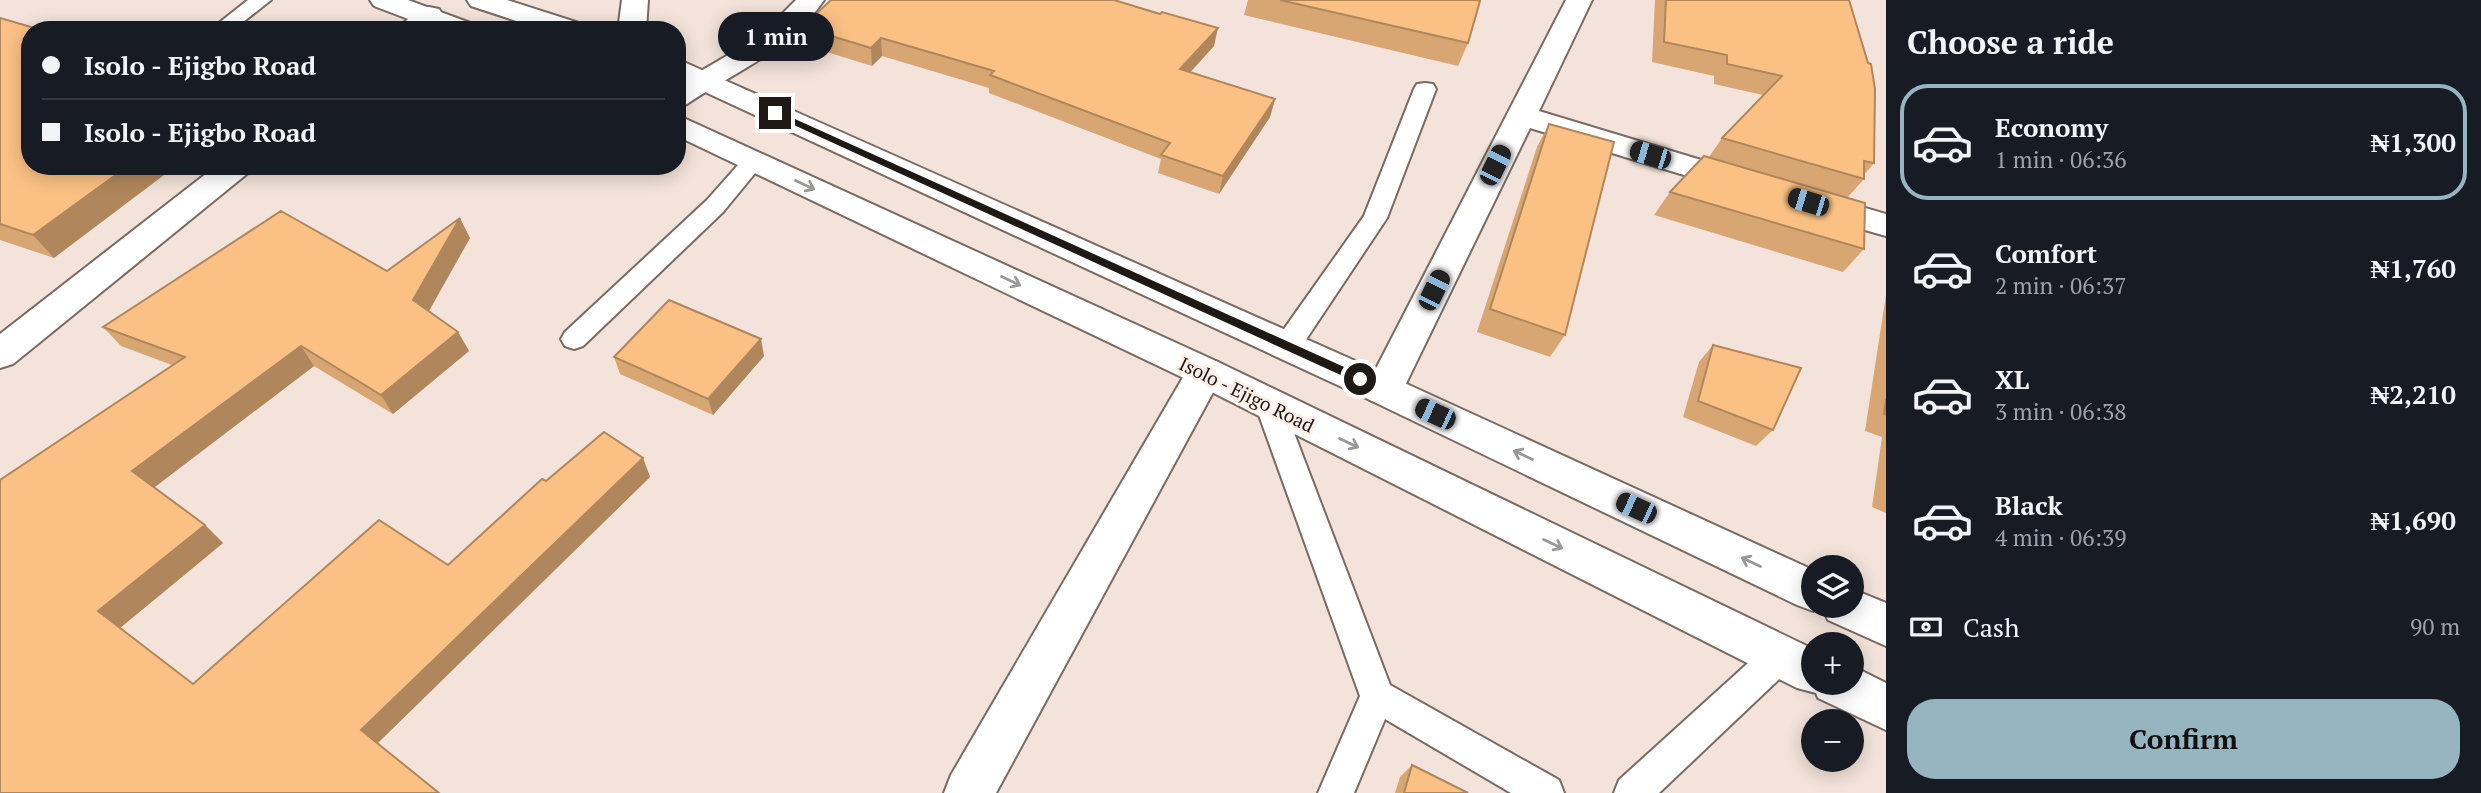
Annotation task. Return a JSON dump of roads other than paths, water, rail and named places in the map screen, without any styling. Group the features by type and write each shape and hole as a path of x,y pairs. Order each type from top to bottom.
{"main road":[{"path":"383,0 418,21"},
{"path":"480,0 544,21"},
{"path":"633,21 635,0"},
{"path":"686,82 737,63 780,34 811,0"},
{"path":"1384,390 1578,0"},
{"path":"686,82 1287,346 1801,585"},
{"path":"1520,115 1886,225"},
{"name":"Isolo - Ejigo Road","path":"686,128 1205,372 1796,664"},
{"path":"0,354 226,175"},
{"path":"969,793 1205,372"},
{"path":"1864,615 1886,625"},
{"path":"1862,695 1886,707"}],"lane":[{"path":"232,21 261,0"},
{"path":"1287,346 1375,218 1425,89"},
{"path":"574,339 715,206 754,161"},
{"path":"1269,404 1377,696 1546,793"},
{"path":"1632,793 1796,664"},
{"path":"1336,793 1377,696"}]}
